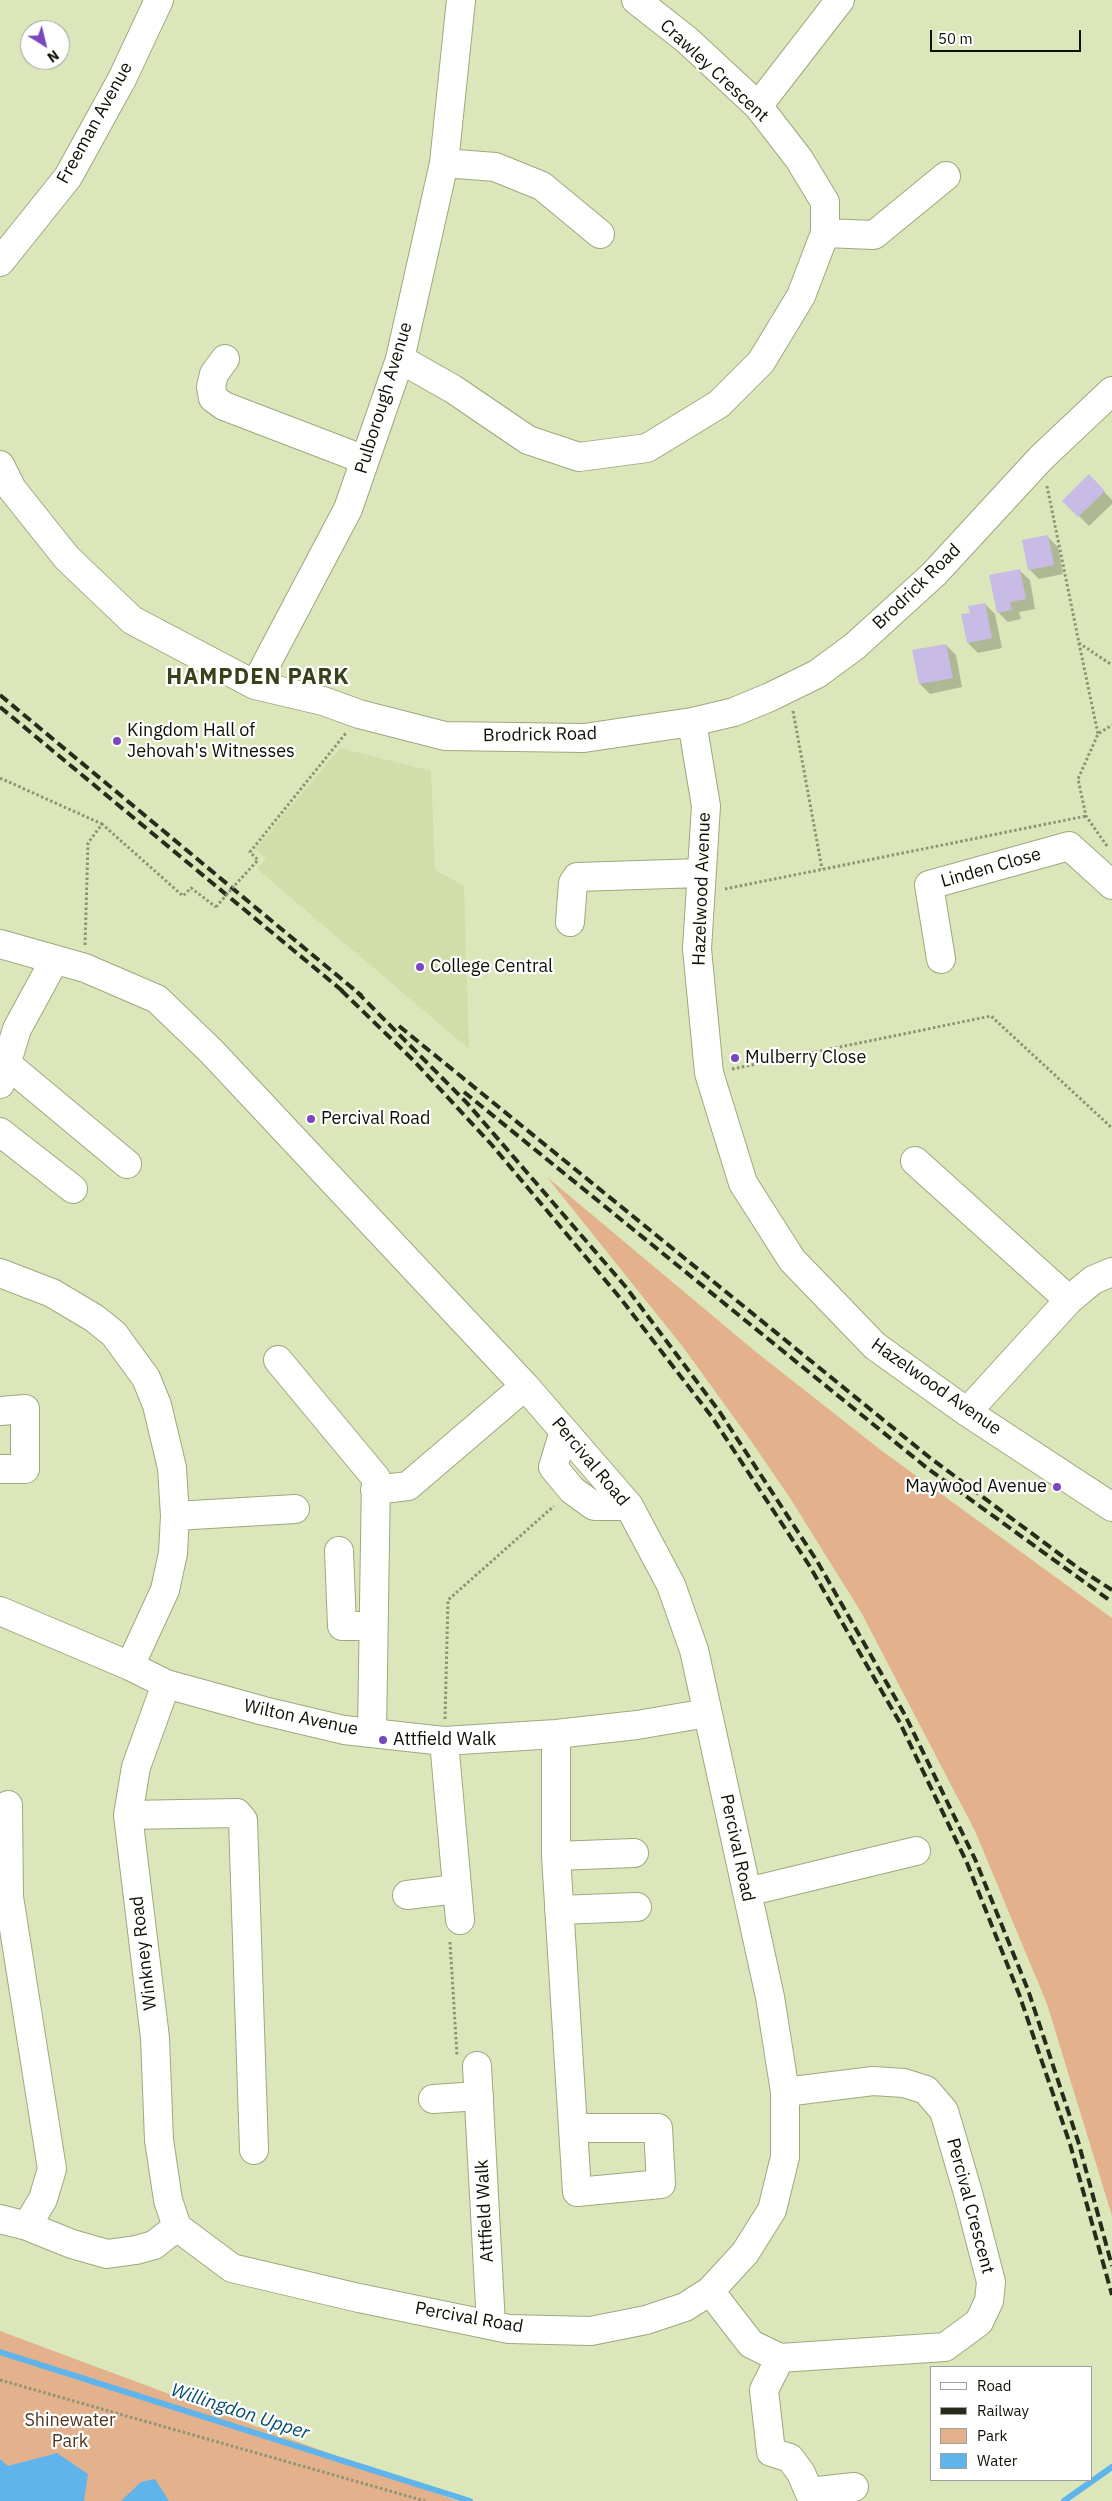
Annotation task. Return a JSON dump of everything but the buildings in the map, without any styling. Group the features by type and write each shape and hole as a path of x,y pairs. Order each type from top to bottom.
{"street":[{"name":"Freeman Avenue","path":"0,262 68,177 122,79 159,0"},
{"name":"Pulborough Avenue","path":"255,685 348,509 400,359 444,163 461,0"},
{"name":"Crawley Crescent","path":"400,359 453,389 528,440 579,457 647,448 719,404 761,362 800,296 825,233 825,202 799,160 758,106 687,40 636,0"},
{"path":"758,106 840,0"},
{"path":"444,163 495,167 542,186 600,234"},
{"path":"825,233 874,235 946,176"},
{"path":"225,359 214,374 211,387 214,398 224,406 365,460"},
{"name":"Brodrick Road","path":"0,464 12,489 67,558 132,620 255,685 323,701 360,714 445,736 584,738 692,722 734,712 817,674 855,646 934,574 1041,458 1112,391"},
{"name":"Hazelwood Avenue","path":"692,722 706,806 697,949 709,1073 743,1183 792,1260 875,1346 968,1412 1112,1507"},
{"name":"Linden Close","path":"941,959 929,885 1069,846 1112,885"},
{"path":"570,922 573,883 577,877 700,884"},
{"name":"Percival Road","path":"0,944 54,961 85,968 157,999 212,1052 525,1386 629,1506 671,1585 694,1650 770,1997 784,2092 785,2157 772,2210 745,2253 710,2291 685,2307 646,2320 591,2331 509,2328 492,2325 232,2268 177,2227"},
{"path":"54,961 17,1029 3,1074 128,1164"},
{"path":"0,1132 73,1189"},
{"path":"915,1161 1069,1300"},
{"path":"968,1412 1069,1300 1093,1280 1112,1272"},
{"path":"0,1273 52,1293 114,1334 130,1353 146,1378 166,1435 172,1468 175,1516 173,1553 165,1590 130,1666"},
{"path":"278,1360 376,1478 372,1733"},
{"path":"375,1490 408,1486 525,1386"},
{"path":"0,1411 25,1409 25,1469 0,1470"},
{"path":"564,1430 553,1467 572,1490 594,1506 629,1506"},
{"path":"175,1516 295,1509"},
{"path":"339,1551 342,1626 373,1626"},
{"name":"Wilton Avenue","path":"0,1610 130,1666 166,1684 264,1712 344,1730 444,1741 556,1734 637,1725 707,1713"},
{"name":"Winkney Road","path":"166,1684 136,1767 128,1815 155,2038 159,2140 168,2200 177,2227"},
{"path":"556,1734 556,1856 573,2128"},
{"path":"444,1741 460,1920"},
{"path":"8,1806 4,1897 52,2169 43,2199 26,2226"},
{"path":"128,1815 237,1813 243,1820 254,2150"},
{"path":"747,1892 916,1851"},
{"path":"556,1856 634,1853"},
{"path":"407,1895 456,1890"},
{"path":"559,1910 636,1907"},
{"name":"Attfield Walk","path":"477,2066 492,2325"},
{"name":"Percival Crescent","path":"710,2291 751,2344 780,2358 945,2347 979,2322 989,2301 991,2282 944,2111 926,2090 904,2083 873,2081 784,2092"},
{"path":"433,2099 479,2096"},
{"path":"0,2219 107,2254 136,2250 154,2245 177,2227"},
{"path":"780,2358 764,2390 771,2452 790,2458 801,2473 809,2492 854,2487"}],"path":[{"path":"1041,458 1098,734"},
{"path":"1079,643 1112,665"},
{"path":"789,688 822,869"},
{"path":"0,778 102,824 183,896 191,888 216,907 258,860 250,852 336,748 360,714"},
{"path":"1110,851 1086,816 1078,779 1098,734 1112,725"},
{"path":"700,884 822,869 1086,816"},
{"path":"85,968 88,843 102,824"},
{"path":"709,1073 992,1016 1112,1128"},
{"path":"444,1741 448,1600 572,1490"},
{"path":"460,1920 450,1931 457,2064 477,2066"},
{"path":"0,2380 425,2501"}],"shaded area":[{"name":"College Central","path":"340,748 431,771 435,870 464,886 469,1049 257,869 266,858 255,849"}],"green space":[{"path":"547,1177 756,1352 882,1451 1112,1618 1112,2216 1047,2004 975,1831 861,1612 790,1498 751,1441 683,1347"},
{"name":"Shinewater Park","path":"0,2331 457,2501 0,2501"}],"water":[{"path":"57,2453 88,2474 84,2501 0,2501 0,2459 8,2466"},
{"path":"155,2479 169,2501 121,2501 141,2482"}],"waterway":[{"name":"Willingdon Upper","path":"0,2352 470,2501"},
{"name":"Willingdon Upper","path":"1064,2501 1112,2467"}],"railway":[{"path":"0,695 362,996"},
{"path":"0,707 345,993"},
{"path":"341,990 414,1061 491,1144 621,1299 712,1417 809,1565 899,1721 967,1863 1019,1994 1070,2144 1112,2295"},
{"path":"357,992 467,1103 625,1286 719,1411 817,1561 905,1715 975,1859 1028,1990 1078,2141 1112,2266"},
{"path":"399,1026 929,1457 1081,1570 1112,1590"},
{"path":"464,1092 927,1468 1112,1602"}],"place":[{"name":"Kingdom Hall of Jehovah's Witnesses","path":"117,741"},
{"name":"College Central","path":"420,967"},
{"name":"Mulberry Close","path":"735,1058"},
{"name":"Percival Road","path":"311,1119"},
{"name":"Maywood Avenue","path":"1057,1487"},
{"name":"Attfield Walk","path":"383,1740"}],"district":[{"name":"HAMPDEN PARK","path":"258,678"}]}
